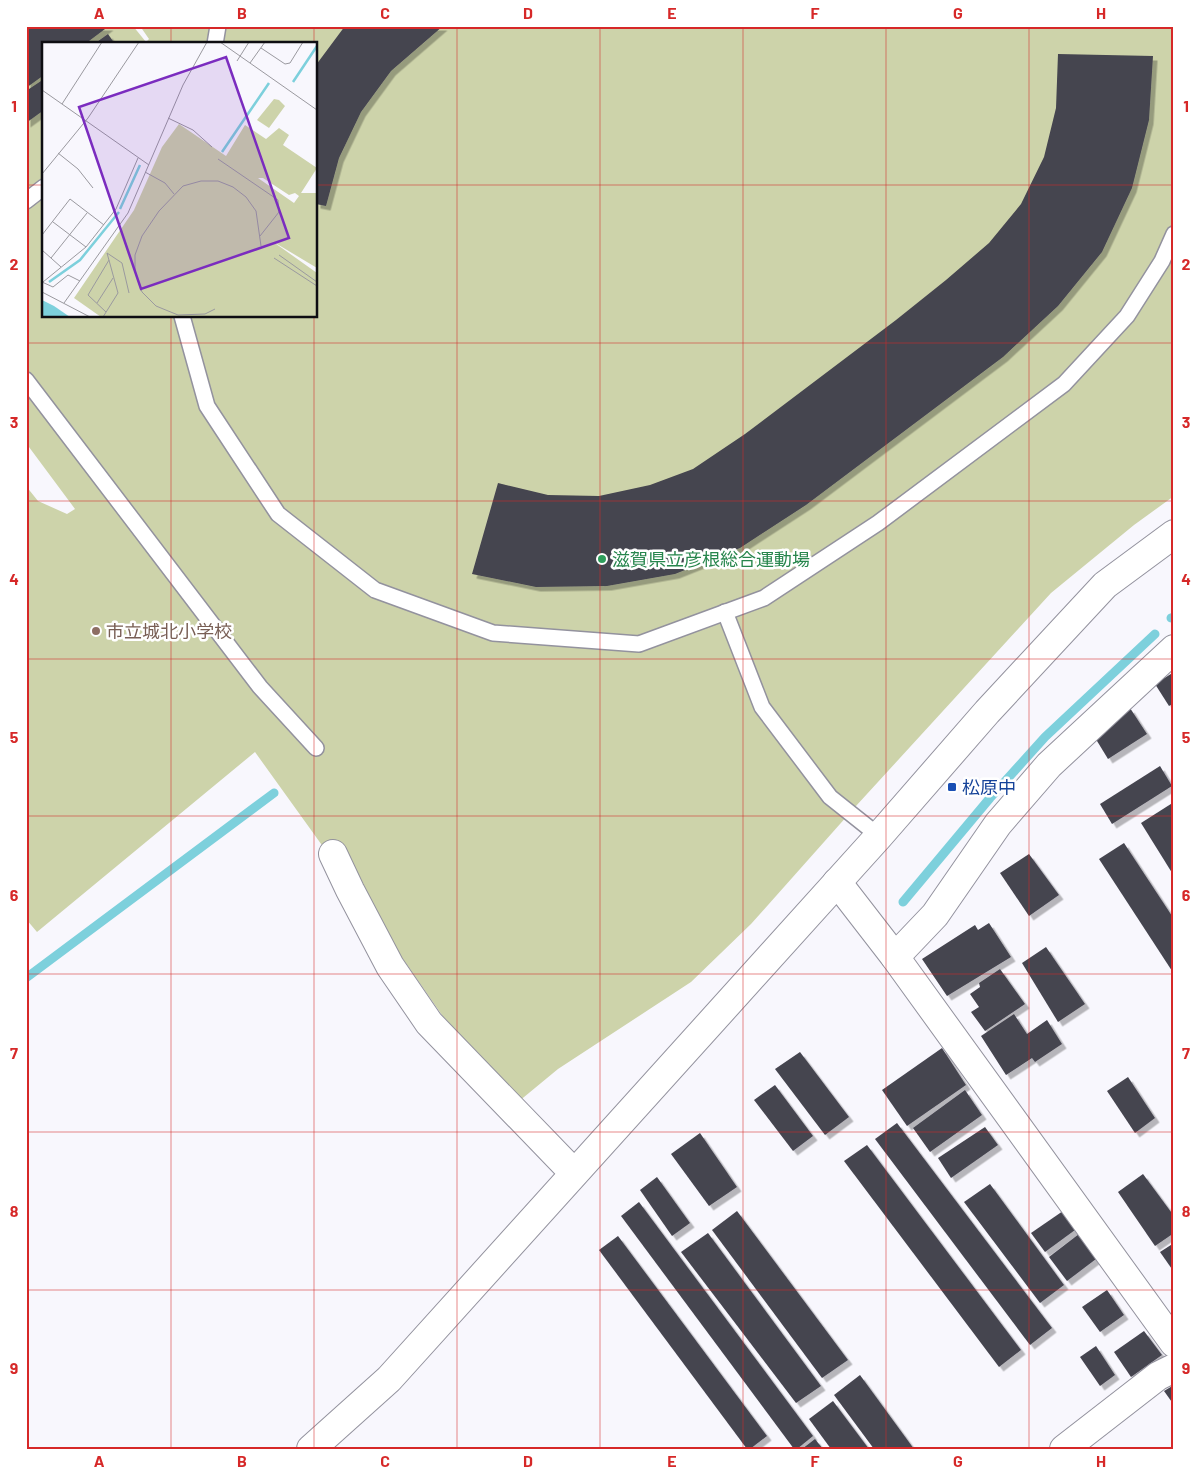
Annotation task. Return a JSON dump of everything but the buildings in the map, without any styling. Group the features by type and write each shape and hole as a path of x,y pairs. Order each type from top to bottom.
{"street":[{"path":"311,1449 389,1379 879,836 987,712 1106,586 1174,534"},
{"path":"895,957 935,915 998,824 1049,765 1174,649"},
{"path":"333,854 390,966 429,1023 574,1173"},
{"path":"837,882 895,957 1174,1343"},
{"path":"1064,1449 1158,1376 1174,1368"}],"lane":[{"path":"215,42 218,26"},
{"path":"26,201 42,189"},
{"path":"183,318 207,406 278,514 375,590 493,633 639,644 764,598 878,523 1064,384 1127,316 1162,260 1174,234"},
{"path":"26,380 260,687 316,748"},
{"path":"725,612 762,706 830,797 879,836"}],"green space":[{"name":"滋賀県立彦根総合運動場","path":"26,26 133,26 146,42 149,39 140,26 1174,26 1174,496 1134,525 1051,593 751,924 691,982 558,1069 518,1102 501,1100 380,926 255,752 37,932 26,919 26,486 38,501 67,514 75,509 26,443"}],"waterway":[{"path":"903,902 990,798 1045,737 1155,634"},
{"path":"26,978 274,793"}],"place":[{"name":"滋賀県立彦根総合運動場","path":"602,559"},
{"name":"市立城北小学校","path":"96,631"},
{"name":"松原中","path":"952,787"}]}
